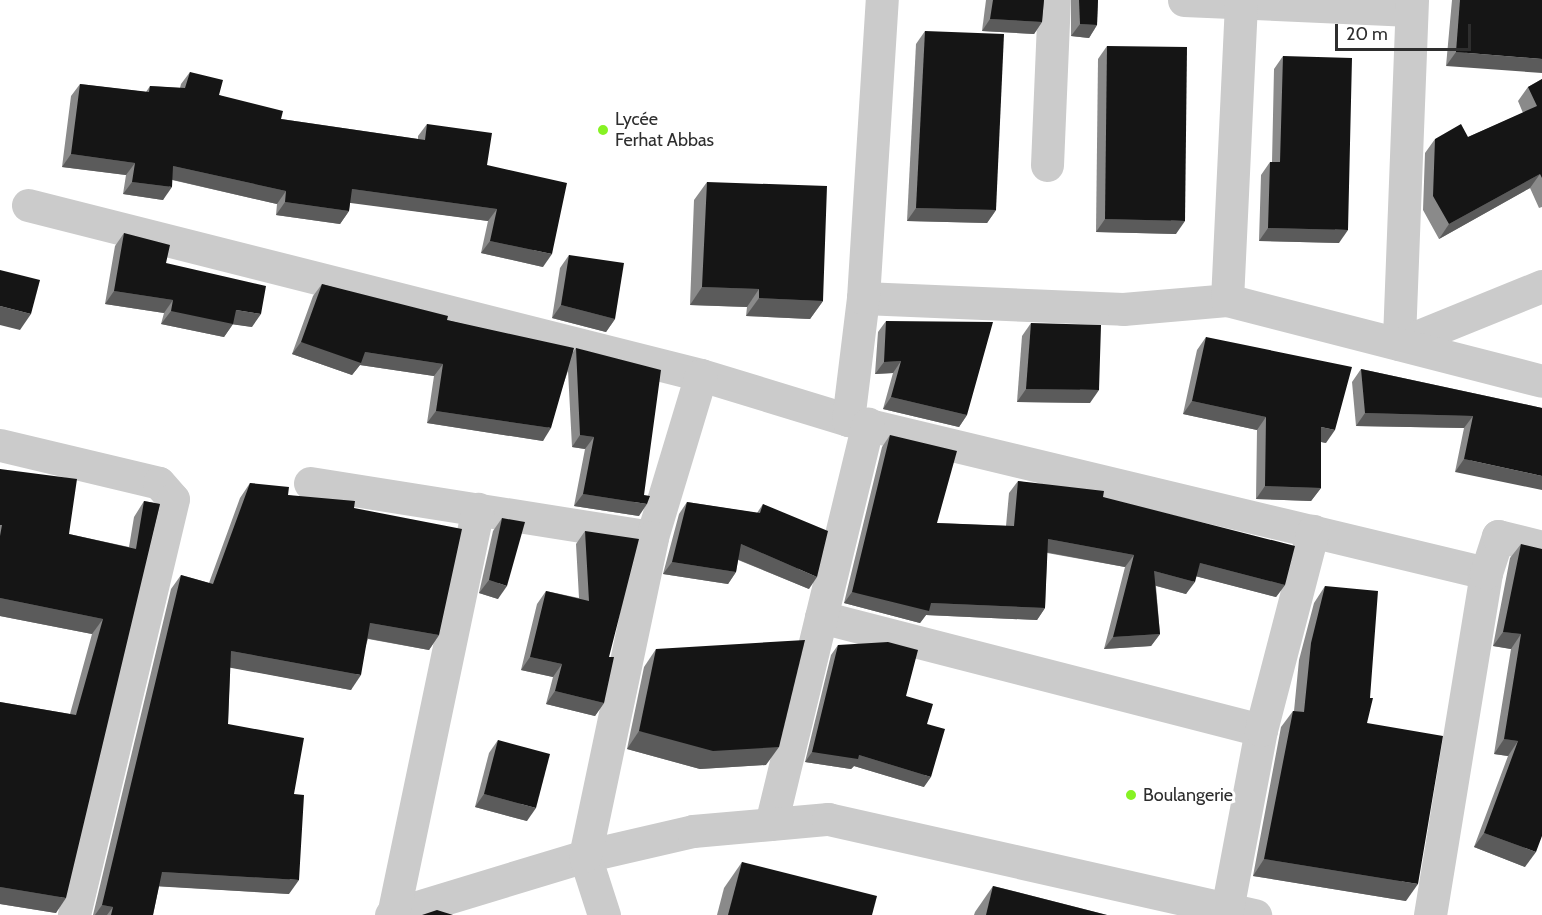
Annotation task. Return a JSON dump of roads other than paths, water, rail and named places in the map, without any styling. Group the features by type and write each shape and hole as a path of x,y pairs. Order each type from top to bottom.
{"street":[{"path":"771,824 821,617 858,422 863,298 882,0"},
{"path":"1047,165 1054,0"},
{"path":"1184,0 1412,5 1399,345"},
{"path":"1227,300 1241,1"},
{"path":"28,205 701,375 858,422 1486,573"},
{"path":"1399,345 1542,286"},
{"path":"863,298 1123,309 1227,300 1542,381"},
{"path":"604,915 585,856 652,537 701,375"},
{"path":"0,445 159,483 172,499 74,915"},
{"path":"310,483 652,537"},
{"path":"478,509 392,915 585,856 693,831 828,819 1236,913 1261,730 1313,531"},
{"path":"1430,915 1486,573 1498,536 1542,547"},
{"path":"821,617 1261,730"}],"place":[{"name":"Lycée Ferhat Abbas","path":"603,130"},
{"name":"Boulangerie","path":"1131,795"}]}
